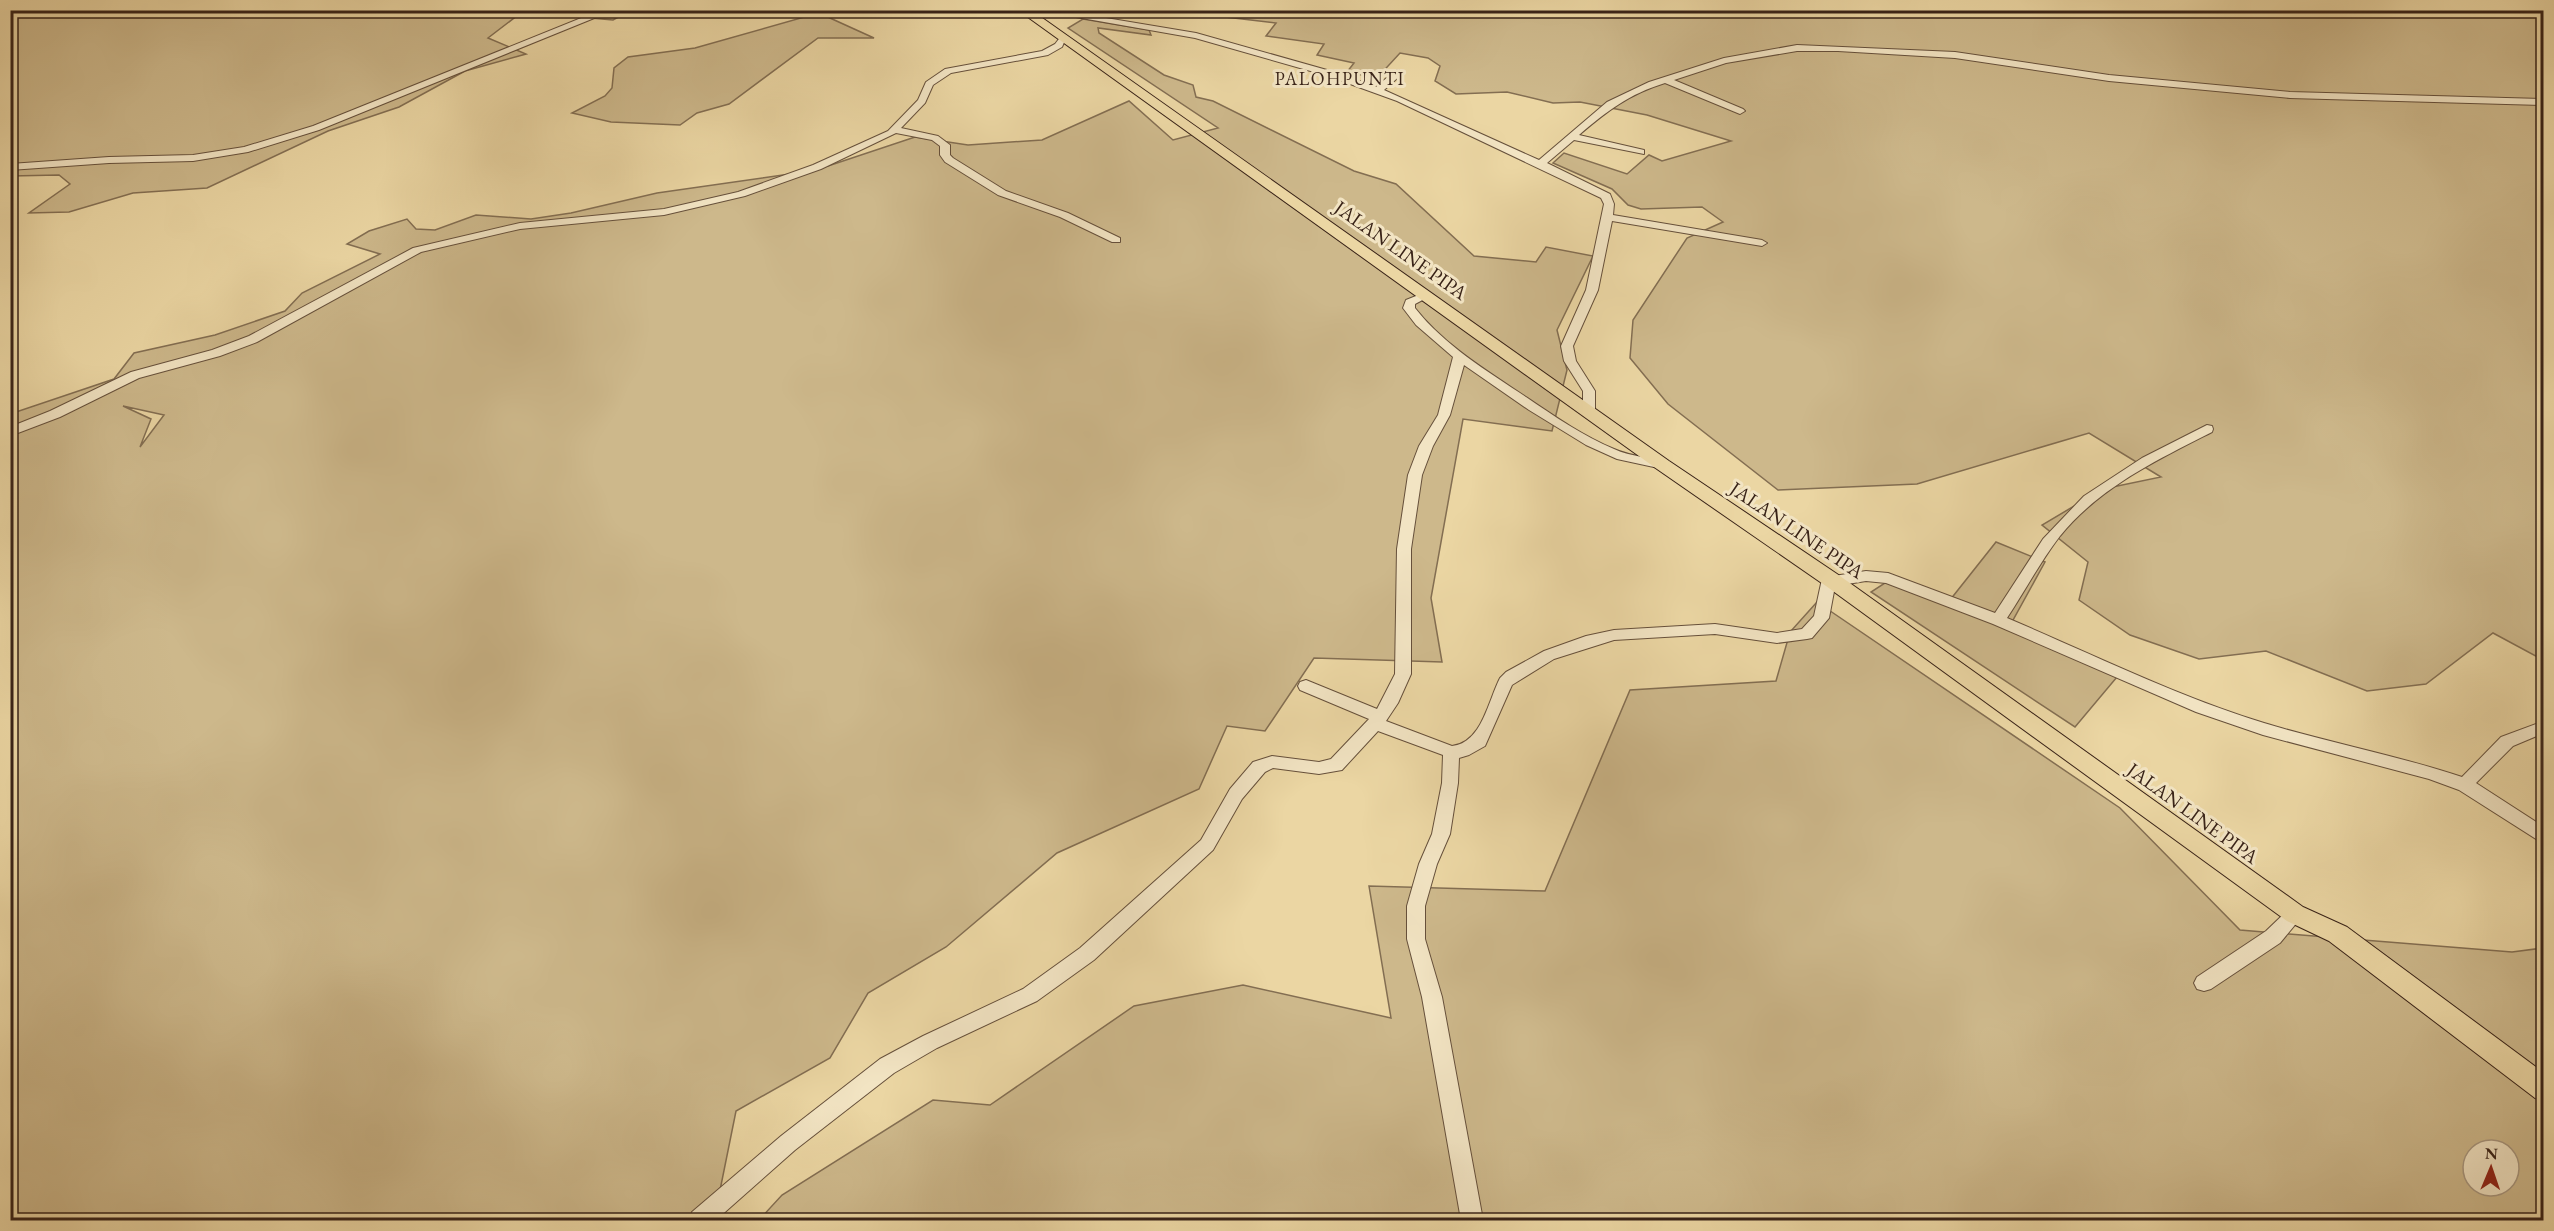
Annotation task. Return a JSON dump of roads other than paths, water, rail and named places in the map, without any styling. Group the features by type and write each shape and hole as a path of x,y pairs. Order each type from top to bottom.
{"main road":[{"name":"JALAN LINE PIPA","path":"1023,10 1589,410 1663,465 1831,580 2295,914 2338,934 2544,1089"}],"street":[{"path":"10,167 109,160 193,158 244,150 316,128 610,10"},
{"path":"1040,10 1196,36 1378,90 1598,191 1608,200 1608,217 1592,290 1567,346 1570,361 1589,391 1589,410"},
{"path":"10,432 56,414 135,375 216,353 253,339 417,250 519,226 664,212 710,202 798,175 896,130 922,101 928,84 945,73 1045,53 1059,45 1062,38"},
{"path":"1539,165 1610,104 1667,80 1724,61 1797,48 1839,48 1955,55 2109,78 2290,95 2544,102"},
{"path":"1378,90 1398,72"},
{"path":"1667,80 1740,111"},
{"path":"896,130 935,138 945,145 945,155 949,160 1002,193 1064,215 1116,240"},
{"path":"1573,137 1640,152"},
{"path":"1608,217 1762,243"},
{"path":"1425,295 1410,302 1411,312 1435,338 1460,356 1575,434 1599,447 1612,453 1663,465"},
{"path":"700,1221 788,1143 887,1066 930,1042 1030,995 1087,954 1201,851 1236,794 1259,767 1272,762 1318,768 1336,765 1377,720 1390,703 1403,674 1404,549 1415,475 1426,446 1444,415 1460,356"},
{"path":"1998,620 2040,554 2077,509 2123,474 2207,429"},
{"path":"1306,686 1451,752 1463,751 1479,742 1506,682 1549,655 1614,635 1715,629 1777,638 1807,634 1821,618 1831,580 1866,576 1888,578 1998,620 2228,717 2464,784 2487,797 2544,837"},
{"path":"2464,784 2498,746 2509,738 2544,727"},
{"path":"1451,752 1450,783 1441,834 1428,864 1416,906 1416,939 1432,997 1472,1221"},
{"path":"2204,983 2273,937 2295,914"}],"district":[{"name":"PALOHPUNTI","path":"1340,79"}]}
